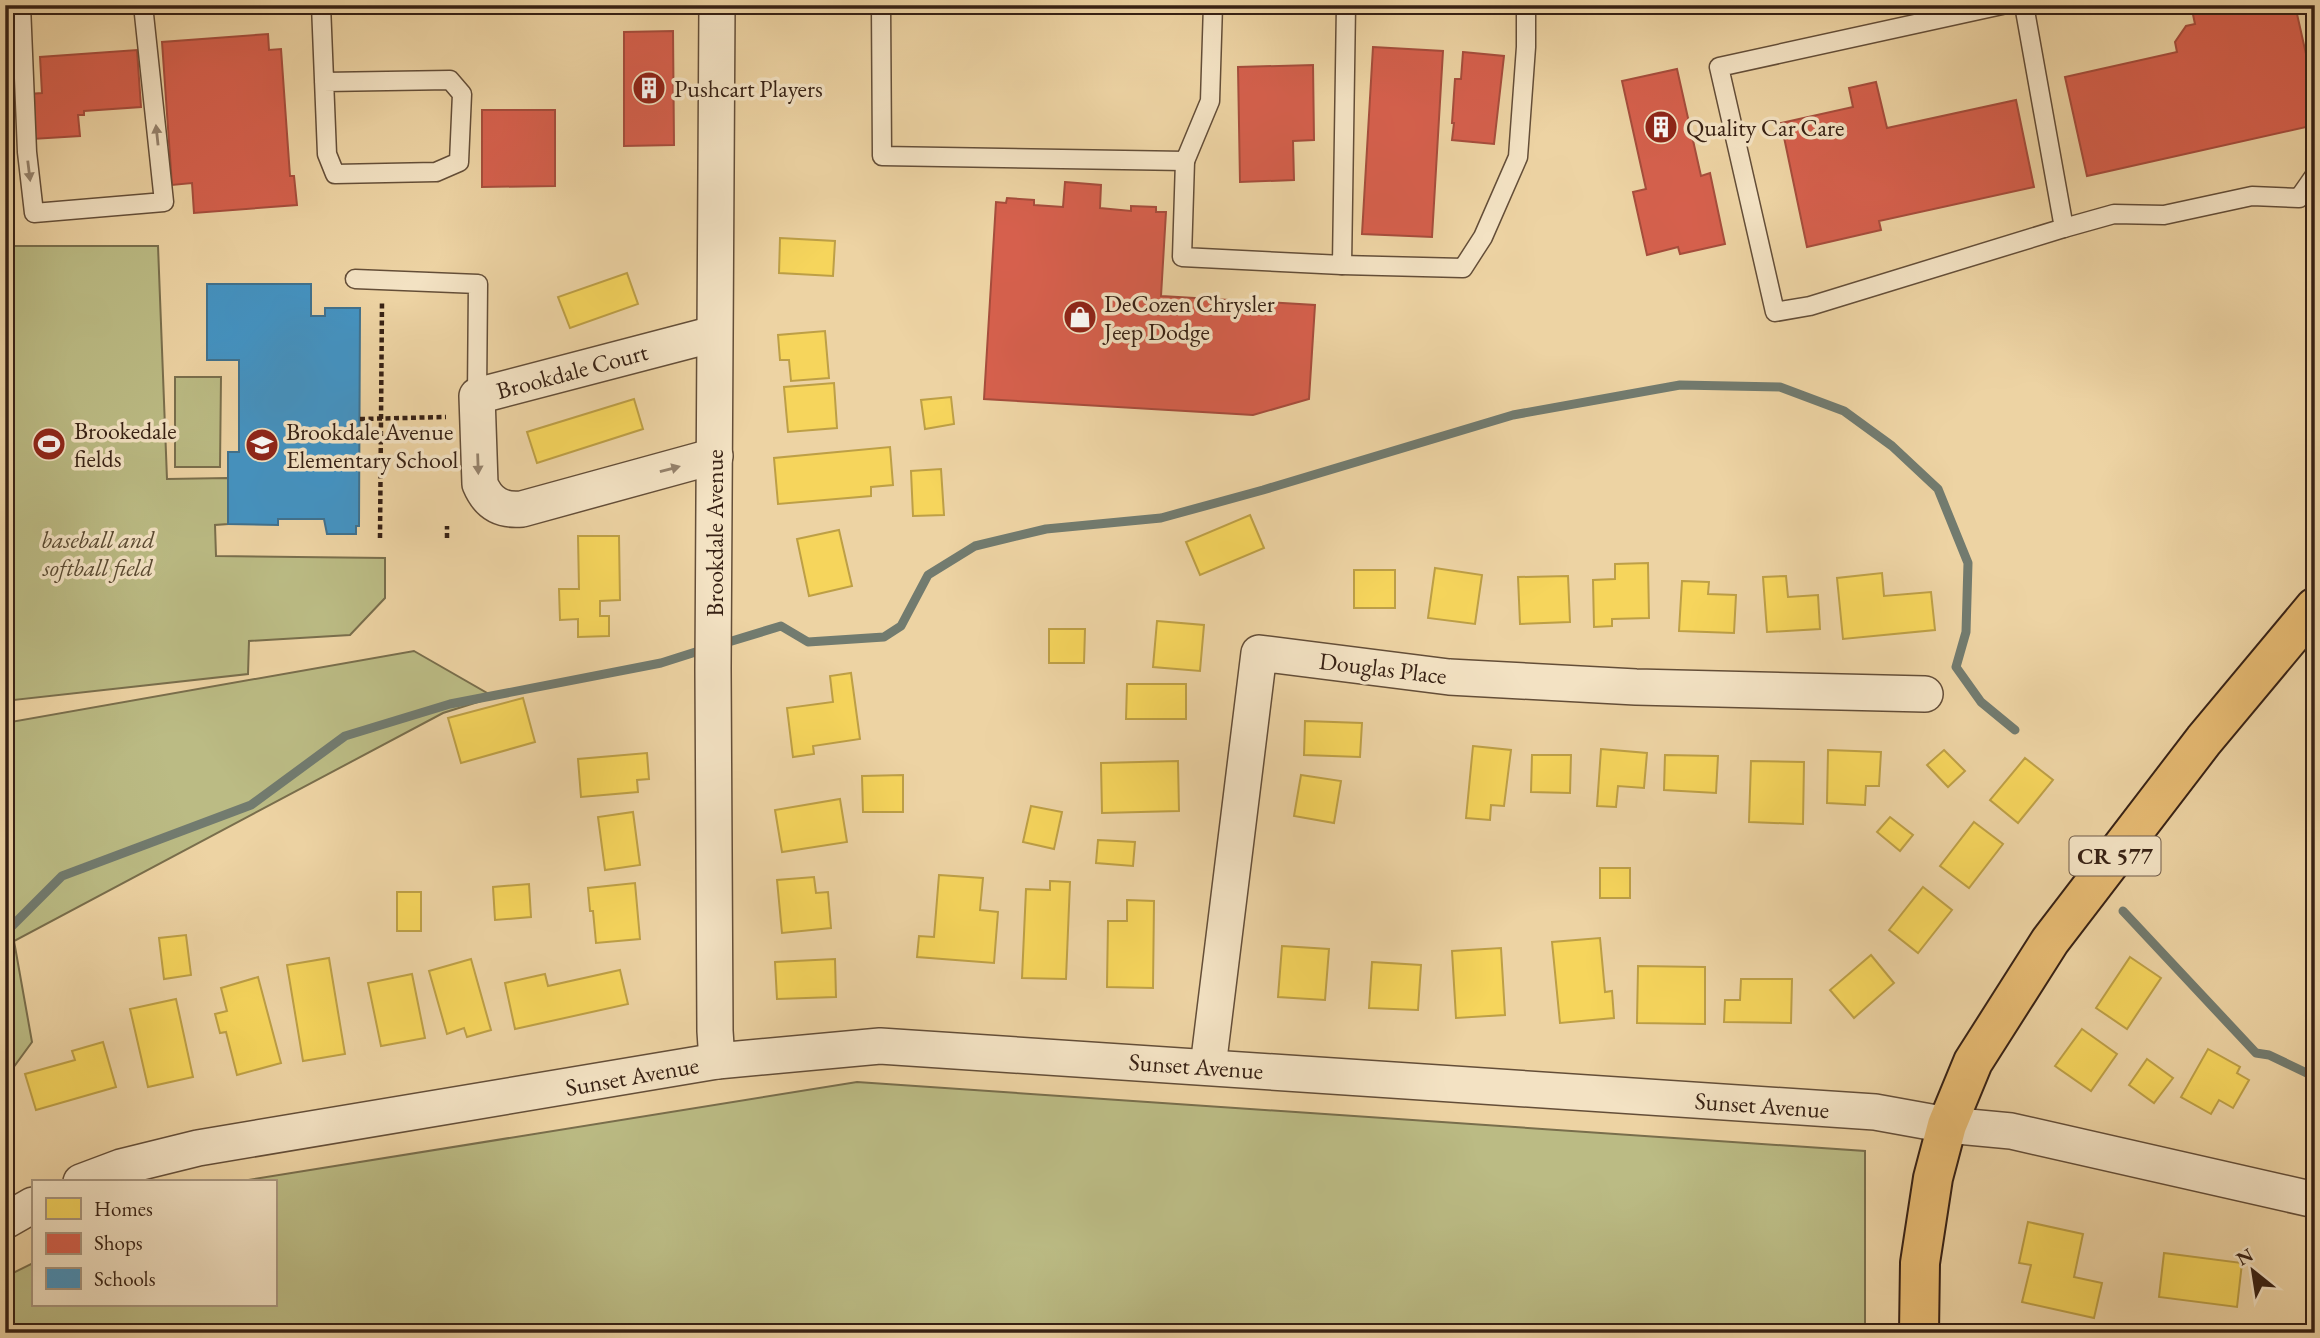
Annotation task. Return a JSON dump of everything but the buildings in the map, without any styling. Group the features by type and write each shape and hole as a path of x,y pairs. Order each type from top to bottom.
{"main road":[{"name":"CR 577","path":"1919,1333 1920,1263 1925,1222 1947,1125 1973,1062 2050,941 2204,740 2315,607"}],"street":[{"name":"Brookdale Avenue","path":"717,1061 713,621 718,5"},
{"name":"Brookdale Court","path":"714,334 477,396 480,484 484,494 501,508 522,509 715,456"},
{"name":"Douglas Place","path":"1208,1067 1259,653 1448,677 1636,687 1925,694"},
{"name":"Sunset Avenue","path":"86,1180 121,1167 198,1148 717,1061 880,1046 1875,1112 1947,1125 2011,1131 2315,1200"},
{"path":"5,1221 32,1206"}],"lane":[{"path":"21,5 27,152 34,213 164,202 143,5"},
{"path":"321,5 324,82 327,154 335,174 436,172 459,162 462,94 450,80 324,82"},
{"path":"881,5 882,156 1185,161"},
{"path":"1213,5 1210,101 1185,161 1182,257 1463,268 1483,237 1518,157 1526,47 1526,5"},
{"path":"1342,265 1346,5"},
{"path":"2002,5 1718,67 1775,312 1810,306 2114,214 2164,215 2252,196 2299,198 2315,175"},
{"path":"2024,5 2064,228"},
{"path":"355,279 478,284 477,396"}],"path":[{"path":"380,538 382,303"},
{"path":"359,419 434,417"},
{"path":"447,526 447,538"}],"green space":[{"name":"baseball and softball field","path":"5,246 158,246 167,479 228,478 228,524 215,525 216,556 385,558 385,598 350,635 249,641 248,674 5,701"},
{"path":"175,377 221,377 220,467 175,467"},
{"path":"414,651 494,697 443,713 14,941 32,1042 5,1079 5,723"},
{"path":"857,1082 1865,1151 1865,1333 5,1333 5,1277 32,1264 32,1306 276,1306 276,1180 248,1180"}],"waterway":[{"path":"722,644 781,626 808,642 884,637 901,626 928,575 975,546 1046,529 1161,518 1513,415 1680,385 1780,387 1844,411 1892,446 1938,489 1968,563 1966,632 1956,667 1981,702 2015,730"},
{"path":"5,933 62,876 251,805 345,736 450,704 661,663 705,649"},
{"path":"2123,911 2256,1053 2269,1055 2315,1077"}],"place":[{"name":"Pushcart Players","path":"649,88"},
{"name":"Quality Car Care","path":"1661,127"},
{"name":"DeCozen Chrysler Jeep Dodge","path":"1080,317"},
{"name":"Brookedale fields","path":"49,444"},
{"name":"Brookdale Avenue Elementary School","path":"262,445"}]}
